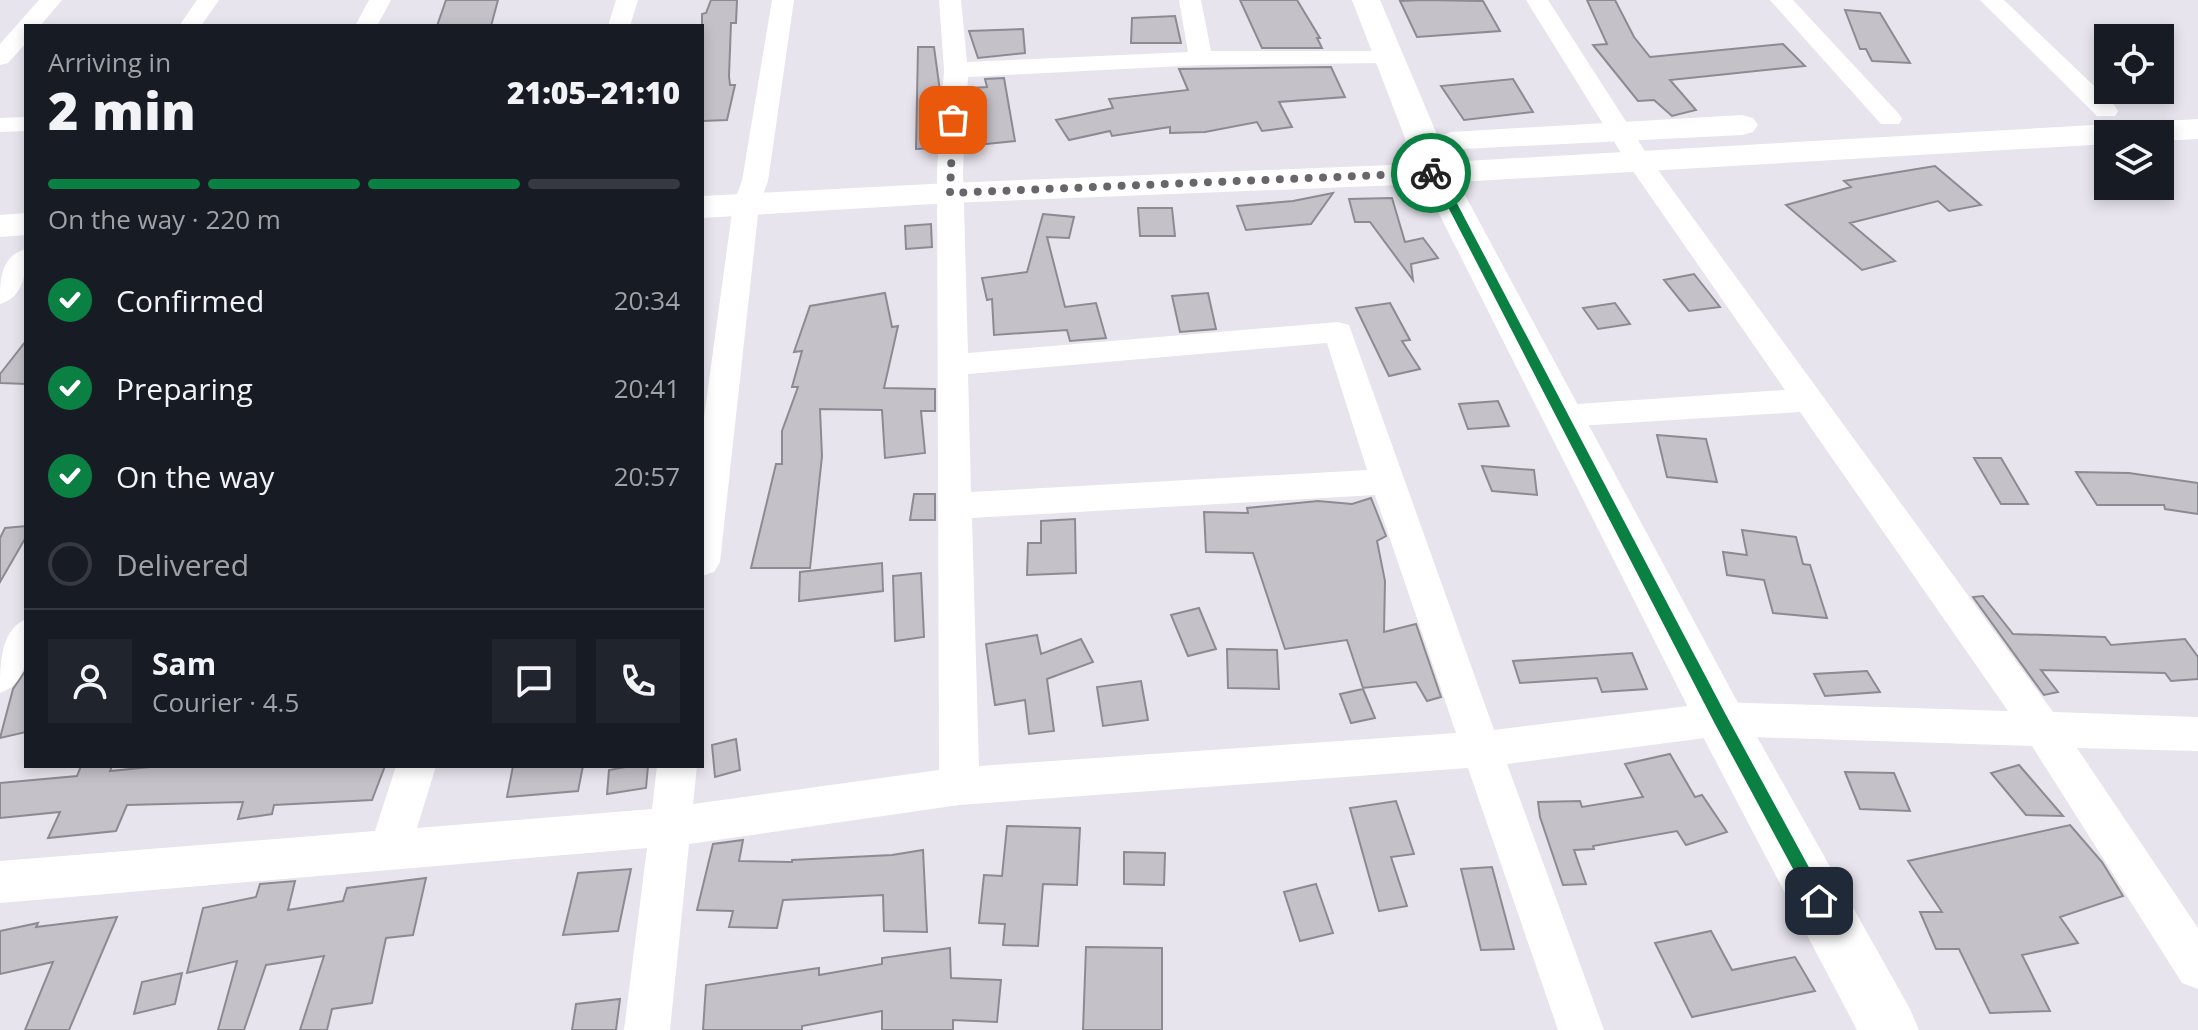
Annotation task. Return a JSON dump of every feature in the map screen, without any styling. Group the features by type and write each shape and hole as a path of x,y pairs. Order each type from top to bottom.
{"main road":[{"path":"1366,0 1429,158 1720,719 1889,1030"},
{"path":"1429,158 1622,130 2198,107"},
{"path":"704,206 751,193 950,182 1429,158 1639,161 2198,129"},
{"path":"704,183 751,193"},
{"path":"0,226 24,224"},
{"path":"0,250 24,249"}],"street":[{"path":"30,24 51,0"},
{"path":"191,24 208,0"},
{"path":"367,24 380,0"},
{"path":"620,24 627,0"},
{"path":"704,547 751,193 783,0"},
{"path":"950,0 956,70 950,182 959,786"},
{"path":"1190,0 1201,58"},
{"path":"1537,0 1639,161 2043,729 2198,967"},
{"path":"1781,0 1890,119"},
{"path":"1991,0 2106,111"},
{"path":"0,58 24,30"},
{"path":"956,70 1201,58 1388,56"},
{"path":"0,125 24,124"},
{"path":"0,294 24,261"},
{"path":"952,365 1338,332 1387,482 1581,1030"},
{"path":"1562,416 1808,400"},
{"path":"954,506 1387,482"},
{"path":"0,882 669,827 959,786 1483,749 1720,719 2198,734"},
{"path":"390,849 415,768"},
{"path":"647,1030 677,768"}],"building":[{"path":"446,0 498,0 492,24 438,24"},
{"path":"711,0 737,0 736,23 731,23 729,76 730,85 735,85 727,120 704,121 702,14 706,13"},
{"path":"1240,0 1297,0 1320,38 1317,38 1322,48 1262,48"},
{"path":"1587,0 1615,0 1634,37 1650,57 1783,44 1805,66 1670,80 1696,110 1672,116 1654,100 1638,101 1593,45 1607,44"},
{"path":"1400,1 1483,1 1500,31 1417,37"},
{"path":"1845,10 1880,13 1910,63 1872,61 1866,49 1860,49"},
{"path":"1175,16 1181,43 1131,43 1132,18"},
{"path":"1023,29 1025,53 978,58 969,31"},
{"path":"918,47 934,47 940,91 936,148 916,149"},
{"path":"1331,67 1345,97 1279,102 1292,127 1262,131 1257,122 1205,132 1170,133 1170,127 1112,136 1110,131 1069,140 1056,120 1113,108 1109,99 1188,90 1179,69"},
{"path":"1004,78 1015,141 967,146 970,88 987,87 985,79"},
{"path":"1513,79 1533,112 1464,120 1441,86"},
{"path":"1935,166 1981,205 1949,211 1938,201 1850,223 1895,261 1862,270 1786,205 1851,187 1844,181"},
{"path":"1333,193 1311,224 1246,230 1237,206 1293,201"},
{"path":"1392,198 1405,242 1423,238 1438,258 1411,264 1413,280 1370,222 1355,222 1349,199"},
{"path":"1138,208 1172,208 1175,236 1140,236"},
{"path":"1043,214 1074,217 1069,238 1047,237 1065,307 1096,303 1106,338 1070,341 1067,330 994,335 992,299 987,300 982,278 1027,272"},
{"path":"931,224 932,247 906,249 905,226"},
{"path":"1694,274 1720,307 1689,311 1664,280"},
{"path":"885,293 892,327 898,326 884,388 935,389 935,411 921,411 925,453 885,458 882,410 820,409 822,456 810,568 751,568 776,464 782,464 782,431 798,387 792,387 802,351 794,352 810,306"},
{"path":"1208,293 1216,329 1180,332 1172,296"},
{"path":"1390,303 1410,340 1402,341 1420,369 1389,376 1356,308"},
{"path":"1615,303 1630,324 1598,329 1583,308"},
{"path":"24,344 24,384 0,383 0,374"},
{"path":"1498,401 1509,426 1468,429 1459,404"},
{"path":"1657,435 1706,439 1717,482 1667,477"},
{"path":"1974,458 2001,458 2028,504 2001,504"},
{"path":"1482,466 1534,470 1537,495 1492,491"},
{"path":"2076,472 2129,473 2198,483 2198,514 2165,509 2164,505 2097,505"},
{"path":"914,494 935,494 935,520 910,520"},
{"path":"1371,498 1386,536 1377,541 1385,581 1384,632 1416,624 1441,697 1427,701 1416,682 1363,688 1347,640 1285,649 1253,553 1206,552 1204,512 1248,513 1247,508 1318,501 1352,504"},
{"path":"1075,519 1076,573 1027,575 1028,543 1041,543 1041,521"},
{"path":"24,526 24,540 0,582 0,538 5,528"},
{"path":"1742,530 1796,537 1803,564 1810,565 1827,618 1773,613 1764,580 1727,575 1723,552 1747,555"},
{"path":"882,563 883,591 799,601 800,572"},
{"path":"921,573 924,637 895,641 893,576"},
{"path":"1983,596 2013,634 2105,637 2111,645 2185,639 2198,657 2198,679 2171,681 2165,673 2041,670 2058,692 2044,695 1973,597"},
{"path":"1199,608 1216,649 1188,656 1171,615"},
{"path":"1037,635 1041,654 1081,639 1093,662 1047,679 1054,731 1029,734 1025,700 995,705 986,644"},
{"path":"1227,649 1277,650 1279,689 1228,688"},
{"path":"1632,653 1647,689 1602,692 1597,678 1520,683 1513,661"},
{"path":"1867,671 1880,692 1825,696 1814,674"},
{"path":"24,673 24,732 0,738 13,689"},
{"path":"1141,681 1148,720 1103,726 1097,687"},
{"path":"1363,689 1375,718 1351,723 1340,694"},
{"path":"736,739 740,770 715,777 712,745"},
{"path":"1670,754 1695,797 1702,795 1727,832 1686,845 1677,831 1593,846 1594,849 1574,850 1586,884 1563,885 1540,817 1538,802 1580,801 1582,807 1643,797 1625,764"},
{"path":"2019,765 2063,816 2026,815 1991,773"},
{"path":"80,768 111,768 110,771 140,768 384,768 372,800 274,805 272,814 238,819 243,802 127,805 116,831 48,838 60,812 0,818 0,783 77,776"},
{"path":"513,768 583,768 578,791 507,797"},
{"path":"648,768 646,788 607,794 609,770"},
{"path":"1845,772 1894,773 1910,811 1860,809"},
{"path":"1396,801 1414,854 1391,857 1407,906 1379,911 1350,808"},
{"path":"2070,825 2102,862 2123,896 2060,917 2078,943 2022,955 2050,1011 1990,1013 1959,949 1936,949 1920,912 1942,912 1908,861"},
{"path":"1007,826 1080,828 1077,885 1043,884 1038,946 1003,945 1005,924 979,923 984,875 1002,876"},
{"path":"743,840 739,861 792,862 923,850 927,932 884,931 883,895 783,900 777,928 729,927 733,911 697,910 713,844"},
{"path":"1124,852 1165,853 1164,885 1124,884"},
{"path":"1492,867 1514,949 1481,950 1461,869"},
{"path":"631,869 618,931 563,935 578,873"},
{"path":"426,878 413,935 386,938 372,1003 332,1009 327,1030 300,1030 324,956 266,965 244,1030 218,1030 237,961 187,973 203,908 256,897 260,884 295,881 288,910 343,901 347,888"},
{"path":"1316,884 1333,933 1300,941 1284,892"},
{"path":"117,917 69,1030 25,1030 53,962 0,974 0,931 38,923 36,927"},
{"path":"1711,931 1732,970 1795,957 1815,991 1692,1017 1655,943"},
{"path":"1086,947 1162,948 1162,1030 1083,1030"},
{"path":"950,948 951,978 1001,980 997,1022 953,1020 953,1030 882,1030 882,1011 802,1026 802,1030 703,1030 706,985 819,968 819,975 882,964 882,958"},
{"path":"182,973 175,1004 134,1014 142,982"},
{"path":"620,999 616,1030 572,1030 576,1004"}],"way so far":[{"path":"953,120 950,193 1431,173"}],"route":[{"path":"1431,173 1436,173 1720,719 1819,901"}]}
